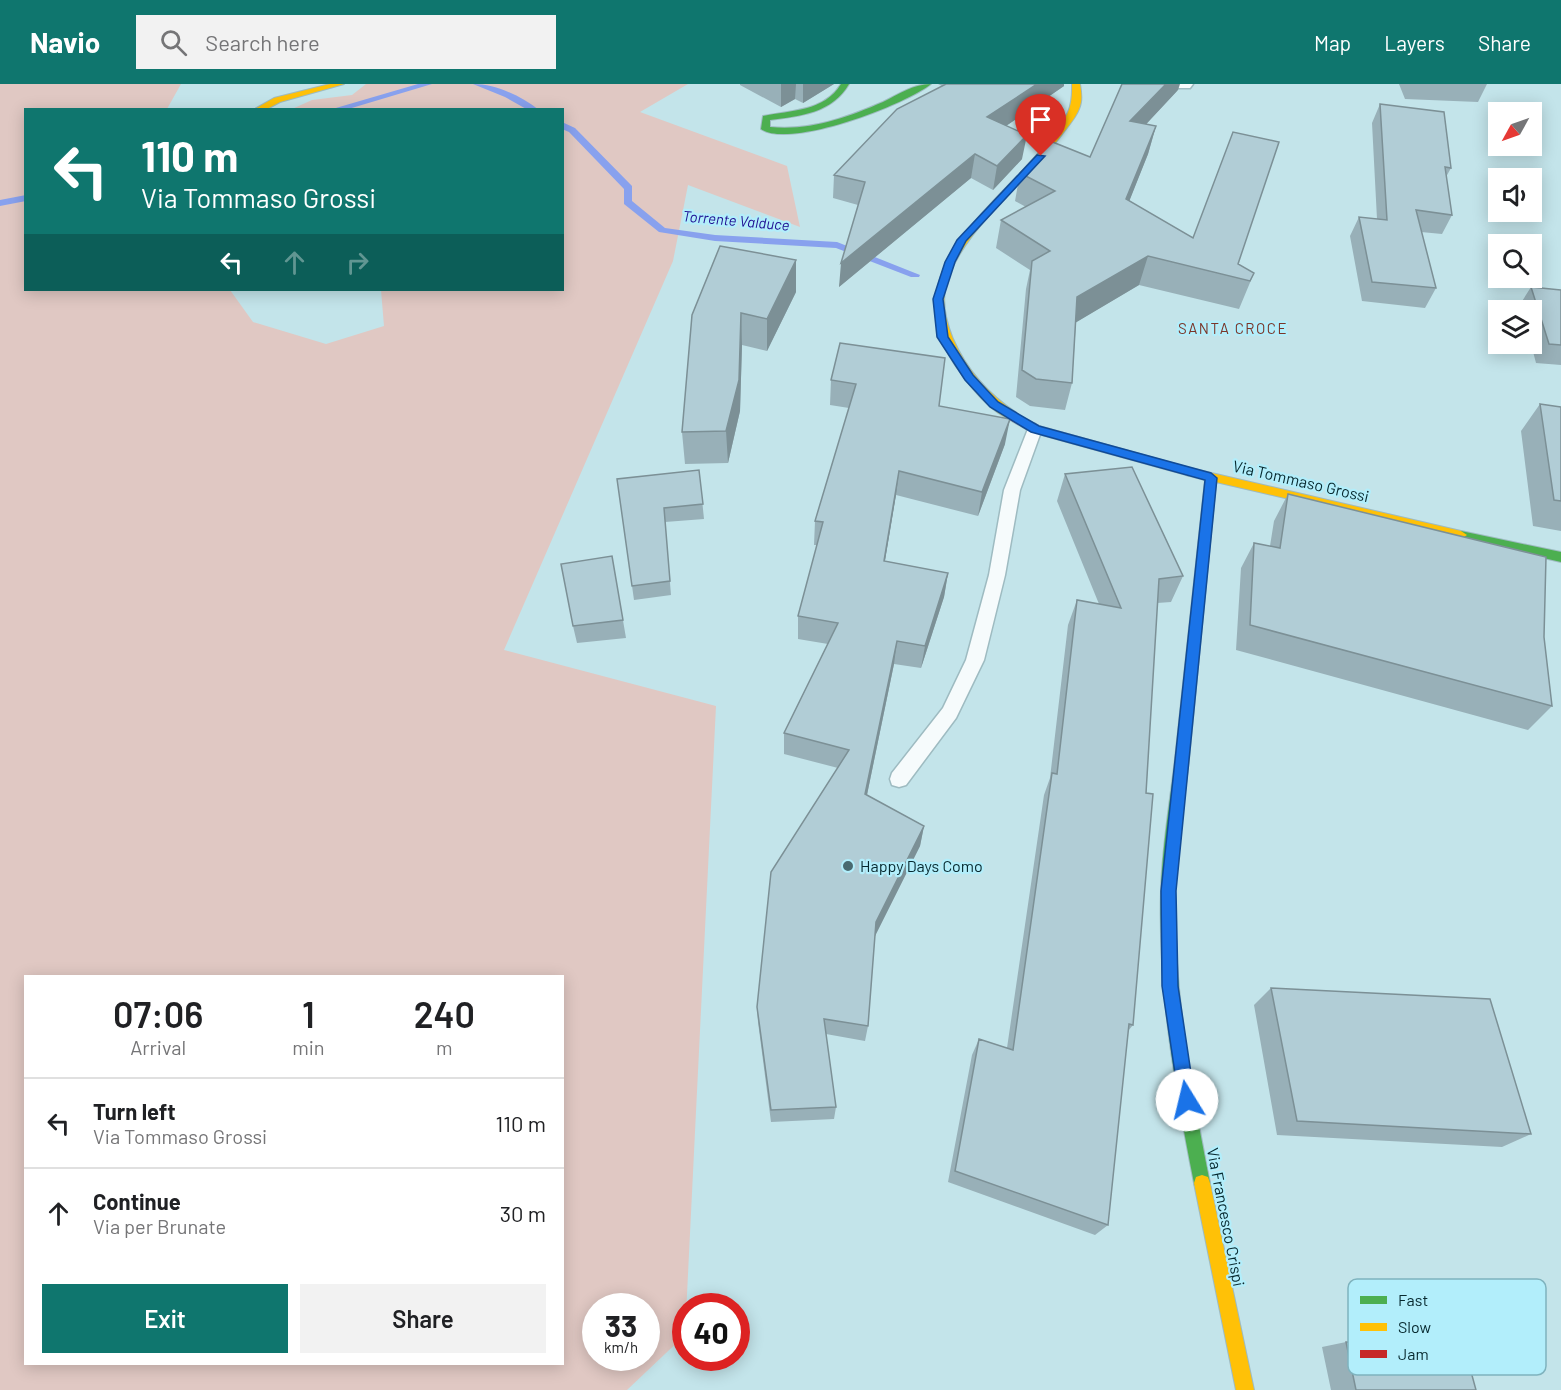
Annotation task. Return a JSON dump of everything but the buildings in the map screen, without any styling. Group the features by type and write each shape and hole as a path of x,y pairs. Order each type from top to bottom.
{"street":[{"path":"260,108 276,100 340,84"},
{"path":"844,84 843,93 833,100 813,108 766,118 765,129 777,134 806,132 927,84"},
{"name":"Via Tommaso Grossi","path":"1076,84 1077,104 1053,143 962,240 950,262 938,299 943,337 969,378 994,405 1035,429 1211,478 1561,557"},
{"path":"1174,84 1184,84"},
{"name":"Via Francesco Crispi","path":"1211,478 1168,891 1170,986 1190,1123 1245,1390"}],"lane":[{"path":"899,779 950,713 975,660 997,575 1012,490 1035,429"}],"shaded area":[{"path":"0,84 181,84 168,108 24,108 24,291 231,291 253,322 326,344 384,326 381,291 564,291 564,108 294,108 312,100 352,95 366,84 688,84 640,112 787,166 800,227 688,185 673,261 504,650 716,706 687,1293 672,1293 672,1347 660,1359 660,1293 582,1293 582,1371 647,1371 627,1390 0,1390"}],"waterway":[{"name":"Torrente Valduce","path":"340,108 428,84"},
{"name":"Torrente Valduce","path":"477,84 508,95 531,108"},
{"name":"Torrente Valduce","path":"564,126 572,130 629,188 627,202 662,230 715,238 837,245 915,275"},
{"name":"Torrente Valduce","path":"0,203 24,198"}],"traffic: fast":[{"path":"845,84 832,101 822,106 800,113 766,118 765,129 786,131 828,126 869,111 927,84"},
{"path":"1461,535 1561,557"},
{"path":"1182,759 1169,875 1169,965 1182,1075 1202,1183"}],"traffic: slow":[{"path":"261,108 277,100 340,84"},
{"path":"1014,417 981,390 955,356 941,322 940,290 951,261 970,233 1042,155 1075,109 1076,84"},
{"path":"1190,472 1461,535"},
{"path":"1182,759 1211,478"},
{"path":"1202,1183 1245,1390"}],"traffic: jam":[{"path":"1014,417 1035,429 1190,472"}],"place":[{"name":"Happy Days Como","path":"848,866"}],"district":[{"name":"SANTA CROCE","path":"1233,329"}],"route":[{"path":"1041,156 962,240 950,262 938,299 943,337 969,378 994,405 1035,429 1211,478 1201,556 1168,891 1170,986 1187,1100"}]}
